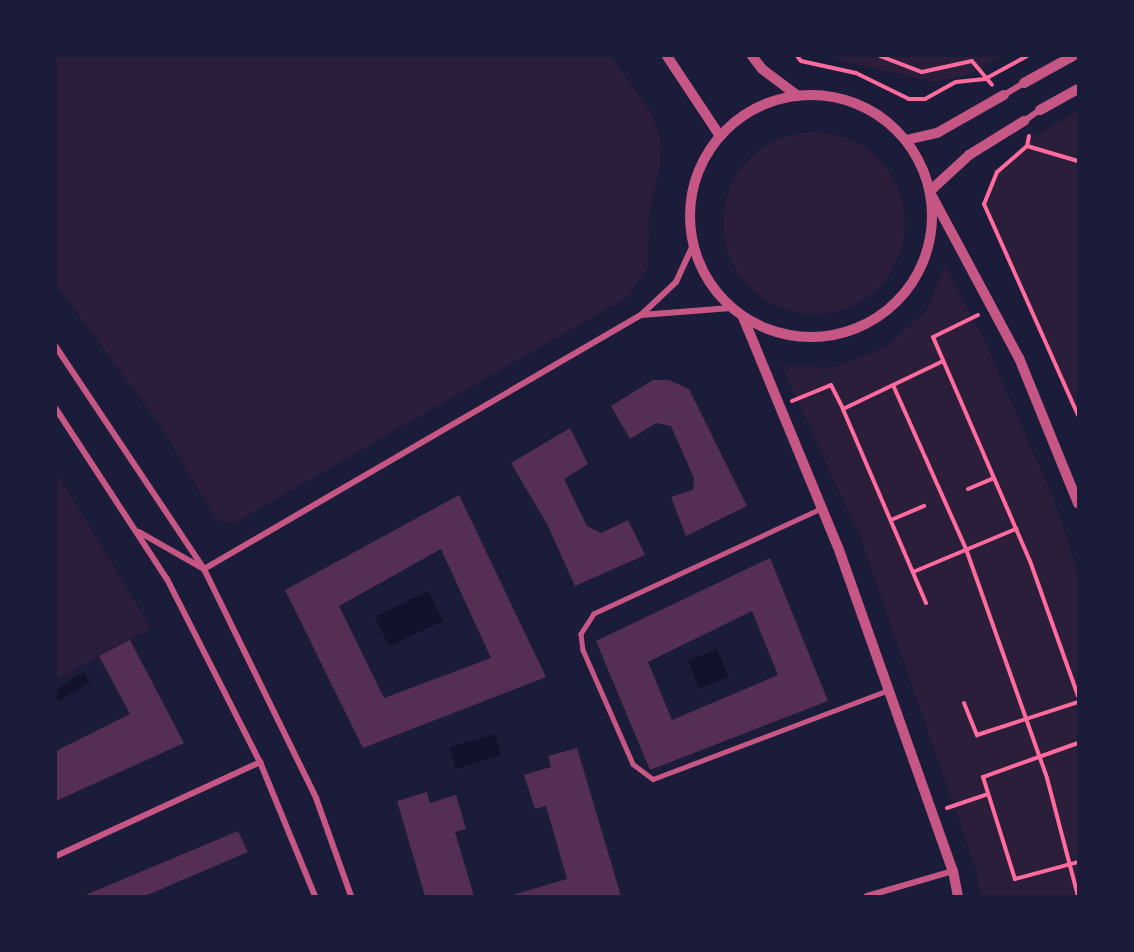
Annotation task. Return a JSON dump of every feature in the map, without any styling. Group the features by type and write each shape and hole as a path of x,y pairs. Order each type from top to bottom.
{"street":[{"path":"667,56 720,136"},
{"path":"752,56 762,69 798,96"},
{"path":"906,140 937,133 1073,56"},
{"path":"1078,89 1040,110 1026,127 969,155 930,192 932,225 926,256 911,285 890,308 864,326 834,335 802,337 771,331 743,317 731,308 707,279 693,245 690,207 697,178 720,136 742,117 769,103 798,96 829,96 857,104 884,119 906,140 921,164 930,192 1019,358 1078,503"},
{"path":"204,569 640,315 676,282 693,245"},
{"path":"640,315 731,308"},
{"path":"743,317 777,408 821,509 953,871 958,897"},
{"path":"56,346 204,569 316,798 351,897"},
{"path":"57,413 138,532 260,762 315,897"},
{"path":"138,532 204,569"},
{"path":"56,856 260,762"},
{"path":"867,897 953,871"}],"lane":[{"path":"821,509 594,614 581,634 583,650 633,764 652,779 888,690"}],"path":[{"path":"797,56 801,61 856,73 909,99 925,99 956,82 985,79 1027,56"},
{"path":"880,56 922,72 972,58 985,79"},
{"path":"1026,127 1027,146"},
{"path":"1027,146 1078,162"},
{"path":"1027,146 997,172 984,204 1078,415"},
{"path":"993,308 933,338 1016,529 1078,696"},
{"path":"843,408 943,361"},
{"path":"777,408 831,385 843,408 926,603"},
{"path":"893,385 966,549 1040,756 1078,897"},
{"path":"968,489 994,478"},
{"path":"891,520 924,506"},
{"path":"913,572 1016,529"},
{"path":"964,703 977,735 1078,702"},
{"path":"1078,743 983,777 1015,879 1078,862"},
{"path":"932,813 988,794"}],"shaded area":[{"path":"56,56 611,56 653,116 660,141 661,163 649,214 648,267 627,297 234,523 224,522 215,517 160,425 56,284"},
{"path":"822,56 1004,56 967,75 934,82"},
{"path":"1078,111 1078,415 984,204 997,172 1027,146 1030,138"},
{"path":"814,132 849,139 864,147 878,159 890,173 898,188 905,223 898,258 890,273 878,287 864,299 849,307 814,314 779,307 764,299 750,287 738,273 730,258 723,223 730,188 738,173 750,159 764,147 779,139"},
{"path":"945,266 986,344 1053,498 1078,572 1078,896 981,896 975,866 861,539 782,366 835,367 886,347 926,311"},
{"path":"56,472 151,628 56,680"},
{"path":"428,591 443,621 389,646 375,617"},
{"path":"717,649 729,677 699,689 688,661"},
{"path":"84,672 90,682 56,703 56,690"},
{"path":"495,734 501,755 456,769 450,747"}],"building":[{"path":"653,380 669,380 689,389 747,506 686,536 671,497 693,490 694,478 671,426 656,423 630,439 611,406"},
{"path":"570,428 588,464 564,479 587,526 601,533 628,520 645,555 575,586 547,524 511,463"},
{"path":"459,495 546,677 363,748 285,590","holes":["441,549 491,658 384,698 339,606"]},
{"path":"770,558 828,701 650,770 596,641","holes":["752,611 778,675 672,720 648,662"]},
{"path":"130,640 184,743 56,801 56,751 130,714 99,656"},
{"path":"577,748 621,896 509,896 567,879 546,806 535,809 524,775 551,767 548,756"},
{"path":"427,792 430,803 456,795 466,829 455,832 474,896 425,896 397,801"},
{"path":"238,831 248,852 145,896 83,896"}]}
